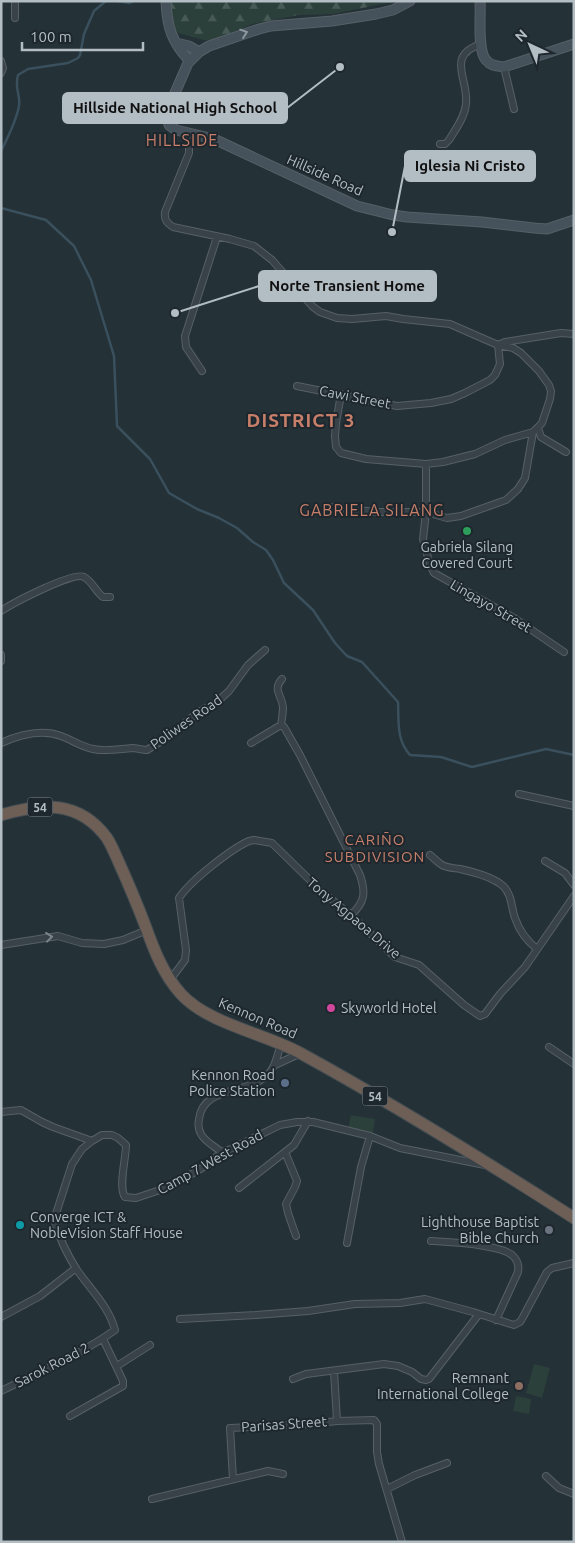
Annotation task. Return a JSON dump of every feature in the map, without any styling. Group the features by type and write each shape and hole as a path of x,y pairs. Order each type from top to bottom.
{"highway":[{"name":"Kennon Road","path":"1,814 39,807 56,807 71,810 89,820 107,838 127,879 156,955 170,981 182,996 203,1011 301,1053 493,1167 574,1218"}],"street":[{"path":"15,1 15,18"},
{"path":"166,1 166,18 169,30 179,50 190,61"},
{"name":"Hillside Road","path":"410,1 393,10 332,22 259,28 209,46 190,61 180,80 167,117 169,125 189,134 214,139 357,206 393,215 548,229 574,220"},
{"path":"480,1 483,56 493,65 504,67 574,44"},
{"path":"176,43 189,46 199,52"},
{"path":"440,144 445,144 449,140 466,107 467,95 460,61 466,51 481,44"},
{"path":"1,61 3,68 1,73"},
{"path":"504,67 514,109"},
{"path":"189,134 188,153 165,212 165,219 173,227 254,246 272,260 312,306 328,315 352,319 386,316 404,320 450,324 498,345 513,348 521,353 539,371 549,385 551,391 550,399 545,417 535,430 525,478 522,485 512,495 498,504 455,518 447,518 426,512 376,512 330,507"},
{"path":"202,371 186,347 184,336 217,237"},
{"path":"498,345 505,342 561,333 574,334"},
{"name":"Cawi Street","path":"297,386 397,406 451,399 496,375 500,364 498,345"},
{"path":"341,394 336,423 335,444 339,451 366,459 426,464 443,462 476,454 505,440 535,430"},
{"path":"535,430 540,436 566,452"},
{"name":"Lingayo Street","path":"426,464 426,512 423,539 434,573 514,618 564,652"},
{"path":"1,610 37,592 78,576 85,578 103,597 110,597"},
{"name":"Poliwes Road","path":"1,743 17,737 46,733 94,749 134,748 147,750 166,738 197,713 217,702 229,691 248,665 265,650"},
{"path":"1,654 1,661"},
{"path":"282,679 277,689 283,706 281,725 300,755 360,875 364,893 363,898 358,909 351,915"},
{"path":"251,743 281,725"},
{"path":"519,794 574,806"},
{"name":"Tony Agpaoa Drive","path":"170,981 185,960 186,950 179,898 188,887 216,863 249,841 272,843 319,889 351,915 395,957 419,965 464,1005 480,1016 485,1014 500,994 525,967 574,896"},
{"path":"430,855 445,866 471,872 502,885 511,898 514,916 518,925 531,943 538,949"},
{"path":"545,861 565,873 574,885"},
{"path":"1,945 58,936 82,944 104,944 123,940 147,930"},
{"path":"221,1152 200,1134 198,1125 202,1107 208,1100 250,1086 264,1078 275,1065 281,1044"},
{"path":"550,1047 574,1064"},
{"path":"275,1065 301,1053"},
{"path":"1,1112 21,1110 54,1128 92,1140"},
{"path":"239,1188 294,1146 308,1122"},
{"name":"Camp 7 West Road","path":"92,1140 102,1135 112,1135 126,1146 121,1185 122,1193 125,1197 136,1198 156,1192 183,1180 209,1164 221,1152 280,1125 308,1122 370,1136 400,1148 493,1167"},
{"path":"347,1243 361,1167 370,1136"},
{"path":"70,1416 123,1386 117,1366 103,1338 114,1330 112,1320 107,1310 76,1268 54,1220 72,1164 82,1149 92,1140"},
{"path":"285,1152 297,1181 296,1187 286,1204 296,1236"},
{"path":"431,1241 485,1247 508,1253 515,1258 519,1267 518,1272 496,1320"},
{"path":"180,1319 256,1315 355,1304 400,1303 425,1299 511,1325 518,1324 523,1317 547,1272 552,1268 574,1263"},
{"path":"1,1317 40,1296 76,1268"},
{"path":"293,1379 306,1374 371,1364 390,1364 412,1372 422,1380 427,1380 479,1314"},
{"name":"Sarok Road 2","path":"1,1391 103,1338"},
{"path":"117,1366 150,1345"},
{"name":"Parisas Street","path":"233,1480 230,1428 337,1421 334,1371"},
{"path":"337,1421 374,1420 377,1422 378,1458 401,1541"},
{"path":"387,1490 415,1474 447,1463"},
{"path":"152,1499 268,1471 283,1474"},
{"path":"546,1476 560,1488 574,1494"}],"green space":[{"path":"170,1 397,1 333,14 299,15 252,24 217,40 204,40 178,33 174,28"},
{"path":"351,1115 375,1119 373,1133 348,1129"},
{"path":"534,1364 550,1368 542,1398 526,1393"},
{"path":"516,1396 531,1399 529,1414 513,1411"}],"waterway":[{"path":"1,151 18,112 18,75 28,69 68,63 78,58 84,34 94,11 106,1"},
{"path":"118,1 129,3 134,1"},
{"path":"1,208 46,220 74,246 91,280 114,356 117,426 150,459 169,493 237,528 266,550 284,583 313,610 335,643 347,656 362,662 398,702 400,736 410,755 441,757 472,767 546,749 574,755"}],"place":[{"name":"Hillside National High School","path":"340,67"},
{"name":"Iglesia Ni Cristo","path":"392,232"},
{"name":"Norte Transient Home","path":"175,313"},
{"name":"Gabriela Silang Covered Court","path":"467,531"},
{"name":"Skyworld Hotel","path":"331,1008"},
{"name":"Kennon Road Police Station","path":"285,1083"},
{"name":"Converge ICT & NobleVision Staff House","path":"20,1225"},
{"name":"Lighthouse Baptist Bible Church","path":"549,1230"},
{"name":"Remnant International College","path":"519,1386"}],"district":[{"name":"HILLSIDE","path":"182,140"},
{"name":"DISTRICT 3","path":"301,420"},
{"name":"GABRIELA SILANG","path":"372,510"},
{"name":"CARIÑO SUBDIVISION","path":"375,848"}]}
